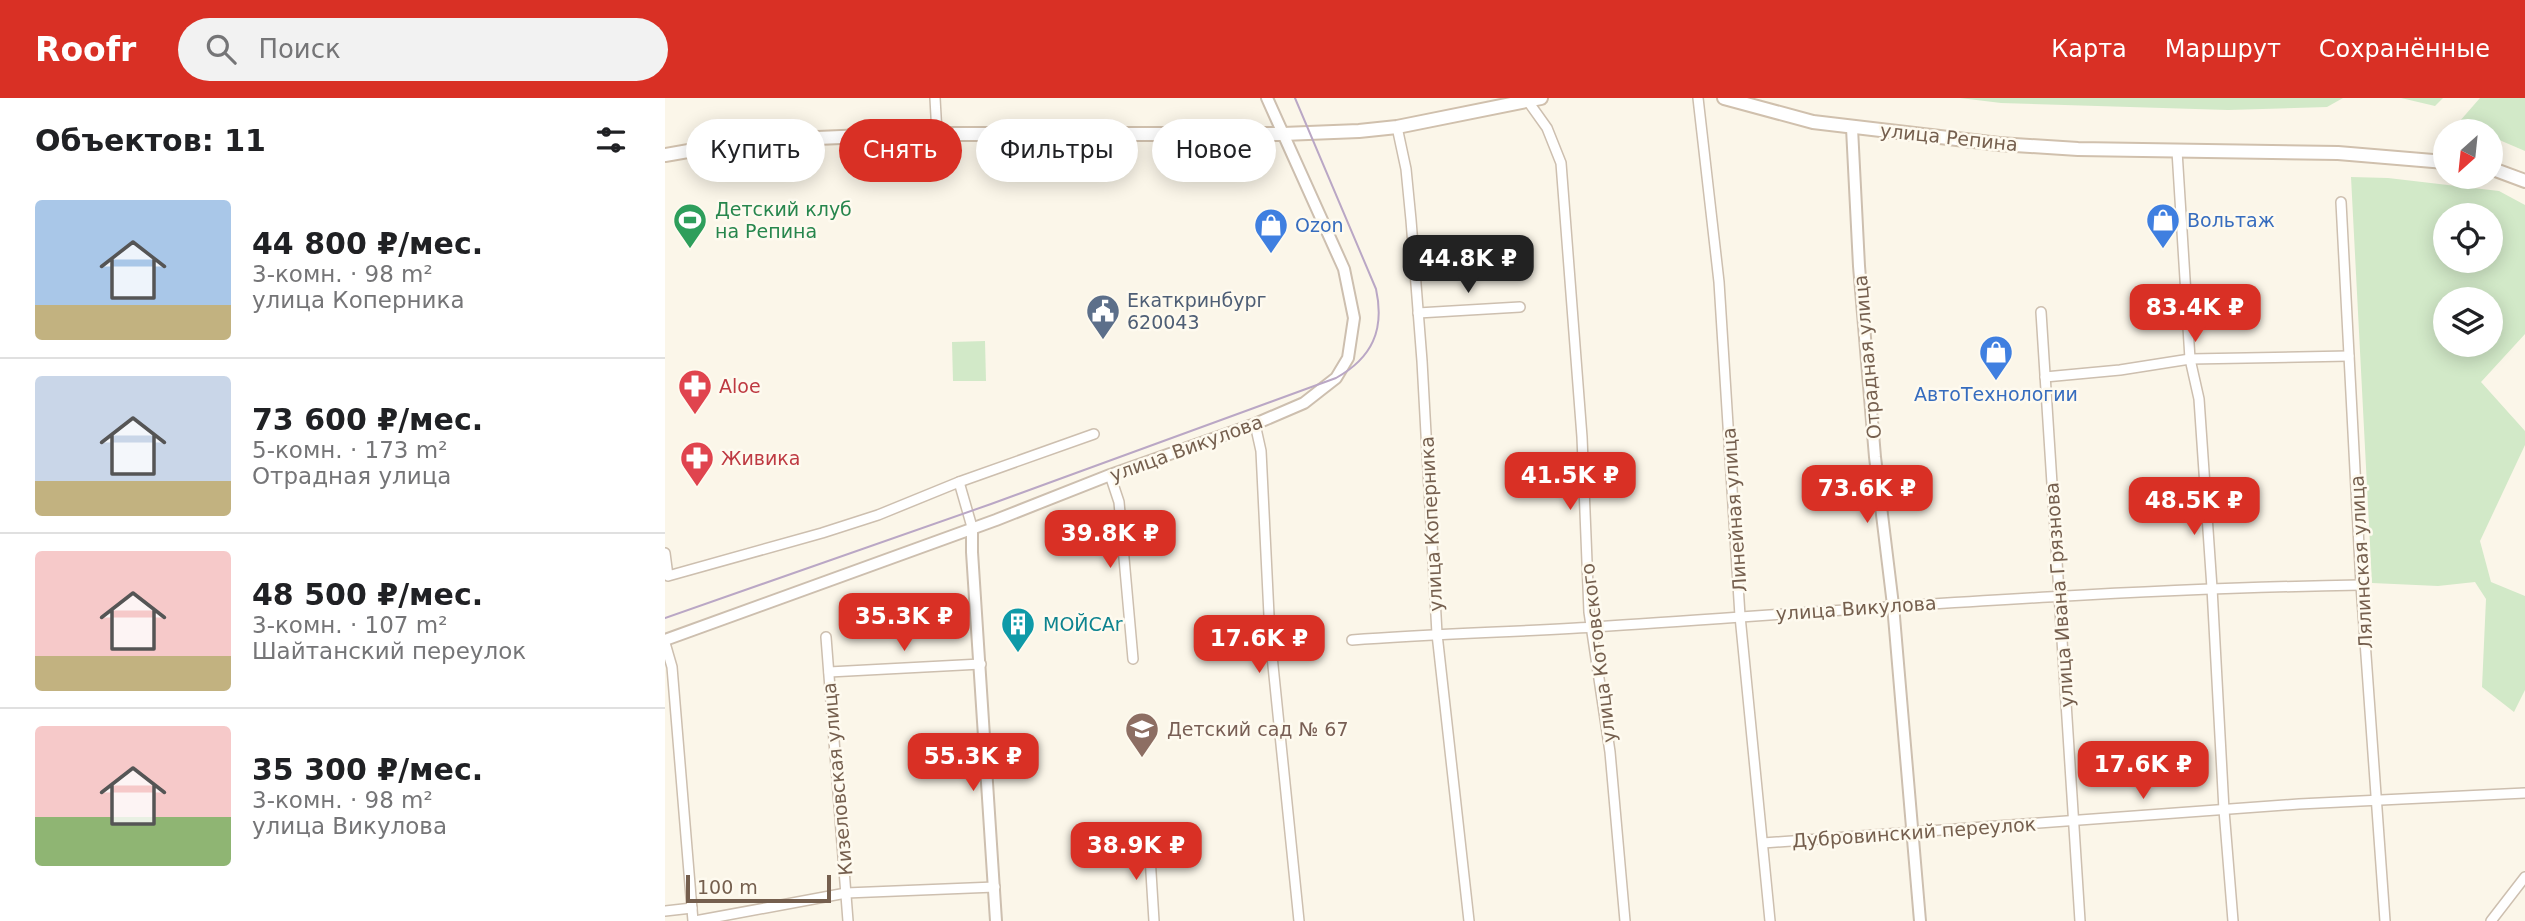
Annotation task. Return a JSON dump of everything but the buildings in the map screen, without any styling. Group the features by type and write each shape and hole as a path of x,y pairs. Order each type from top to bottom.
{"main road":[{"path":"962,134 1283,134 1398,127 1541,98"},
{"name":"улица Репина","path":"1724,98 1755,102 1813,122 1999,144 2078,149 2338,153 2433,161"},
{"path":"665,155 745,141 839,138"},
{"path":"2503,173 2525,181"}],"street":[{"path":"935,98 936,119"},
{"name":"улица Викулова","path":"665,642 1109,475 1255,424 1304,403 1329,386 1342,371 1348,358 1353,331 1350,292 1344,269 1267,98"},
{"name":"Линейная улица","path":"1698,98 1720,282 1740,616 1770,921"},
{"name":"улица Котовского","path":"1527,100 1547,128 1561,163 1582,437 1591,627 1610,752 1625,921"},
{"name":"улица Коперника","path":"1398,127 1406,169 1418,313 1437,634 1469,921"},
{"name":"Отрадная улица","path":"1852,128 1859,266 1875,457 1893,605 1920,921"},
{"path":"2177,151 2190,359 2199,399 2233,921"},
{"name":"Лялинская улица","path":"2340,202 2361,585 2385,921"},
{"path":"1418,313 1520,307"},
{"name":"улица Ивана Грязнова","path":"2041,312 2081,921"},
{"path":"2045,377 2120,370 2190,359 2349,356"},
{"path":"1255,424 1262,451 1270,636 1299,921"},
{"path":"665,553 668,576 878,515 959,482 1094,434"},
{"path":"1109,475 1119,502 1133,659"},
{"path":"959,482 972,527 996,921"},
{"name":"улица Викулова","path":"1352,640 1591,627 2059,595 2361,585"},
{"name":"Кизеловская улица","path":"826,637 848,921"},
{"path":"665,642 672,667 694,921 846,893 995,887"},
{"path":"829,672 981,664"},
{"name":"Дубровинский переулок","path":"1763,843 2376,799 2525,793"},
{"path":"1149,841 1154,921"},
{"path":"2491,921 2525,877"},
{"path":"665,911 692,908"}],"green space":[{"path":"1960,98 2343,98 2327,107 2228,110 2001,103"},
{"path":"2401,98 2443,98 2435,106"},
{"path":"2480,98 2525,98 2525,151 2503,142 2503,119 2462,119"},
{"path":"2351,177 2433,183 2433,189 2499,191 2525,205 2525,334 2481,382 2525,431 2525,445 2480,541 2491,582 2525,596 2525,690 2514,712 2482,687 2486,599 2475,582 2438,586 2372,583"},
{"path":"985,341 986,381 953,381 952,342"}],"tram line":[{"path":"665,618 991,504 1336,378 1359,361 1367,352 1377,330 1379,317 1376,289 1295,98"}],"place":[{"name":"Детский клуб на Репина","path":"690,250"},
{"name":"Вольтаж","path":"2163,250"},
{"name":"Ozon","path":"1271,255"},
{"name":"Екаткринбург 620043","path":"1103,341"},
{"name":"АвтоТехнологии","path":"1996,382"},
{"name":"Aloe","path":"695,416"},
{"name":"Живика","path":"697,488"},
{"name":"МОЙCAr","path":"1018,654"},
{"name":"Детский сад № 67","path":"1142,759"}]}
